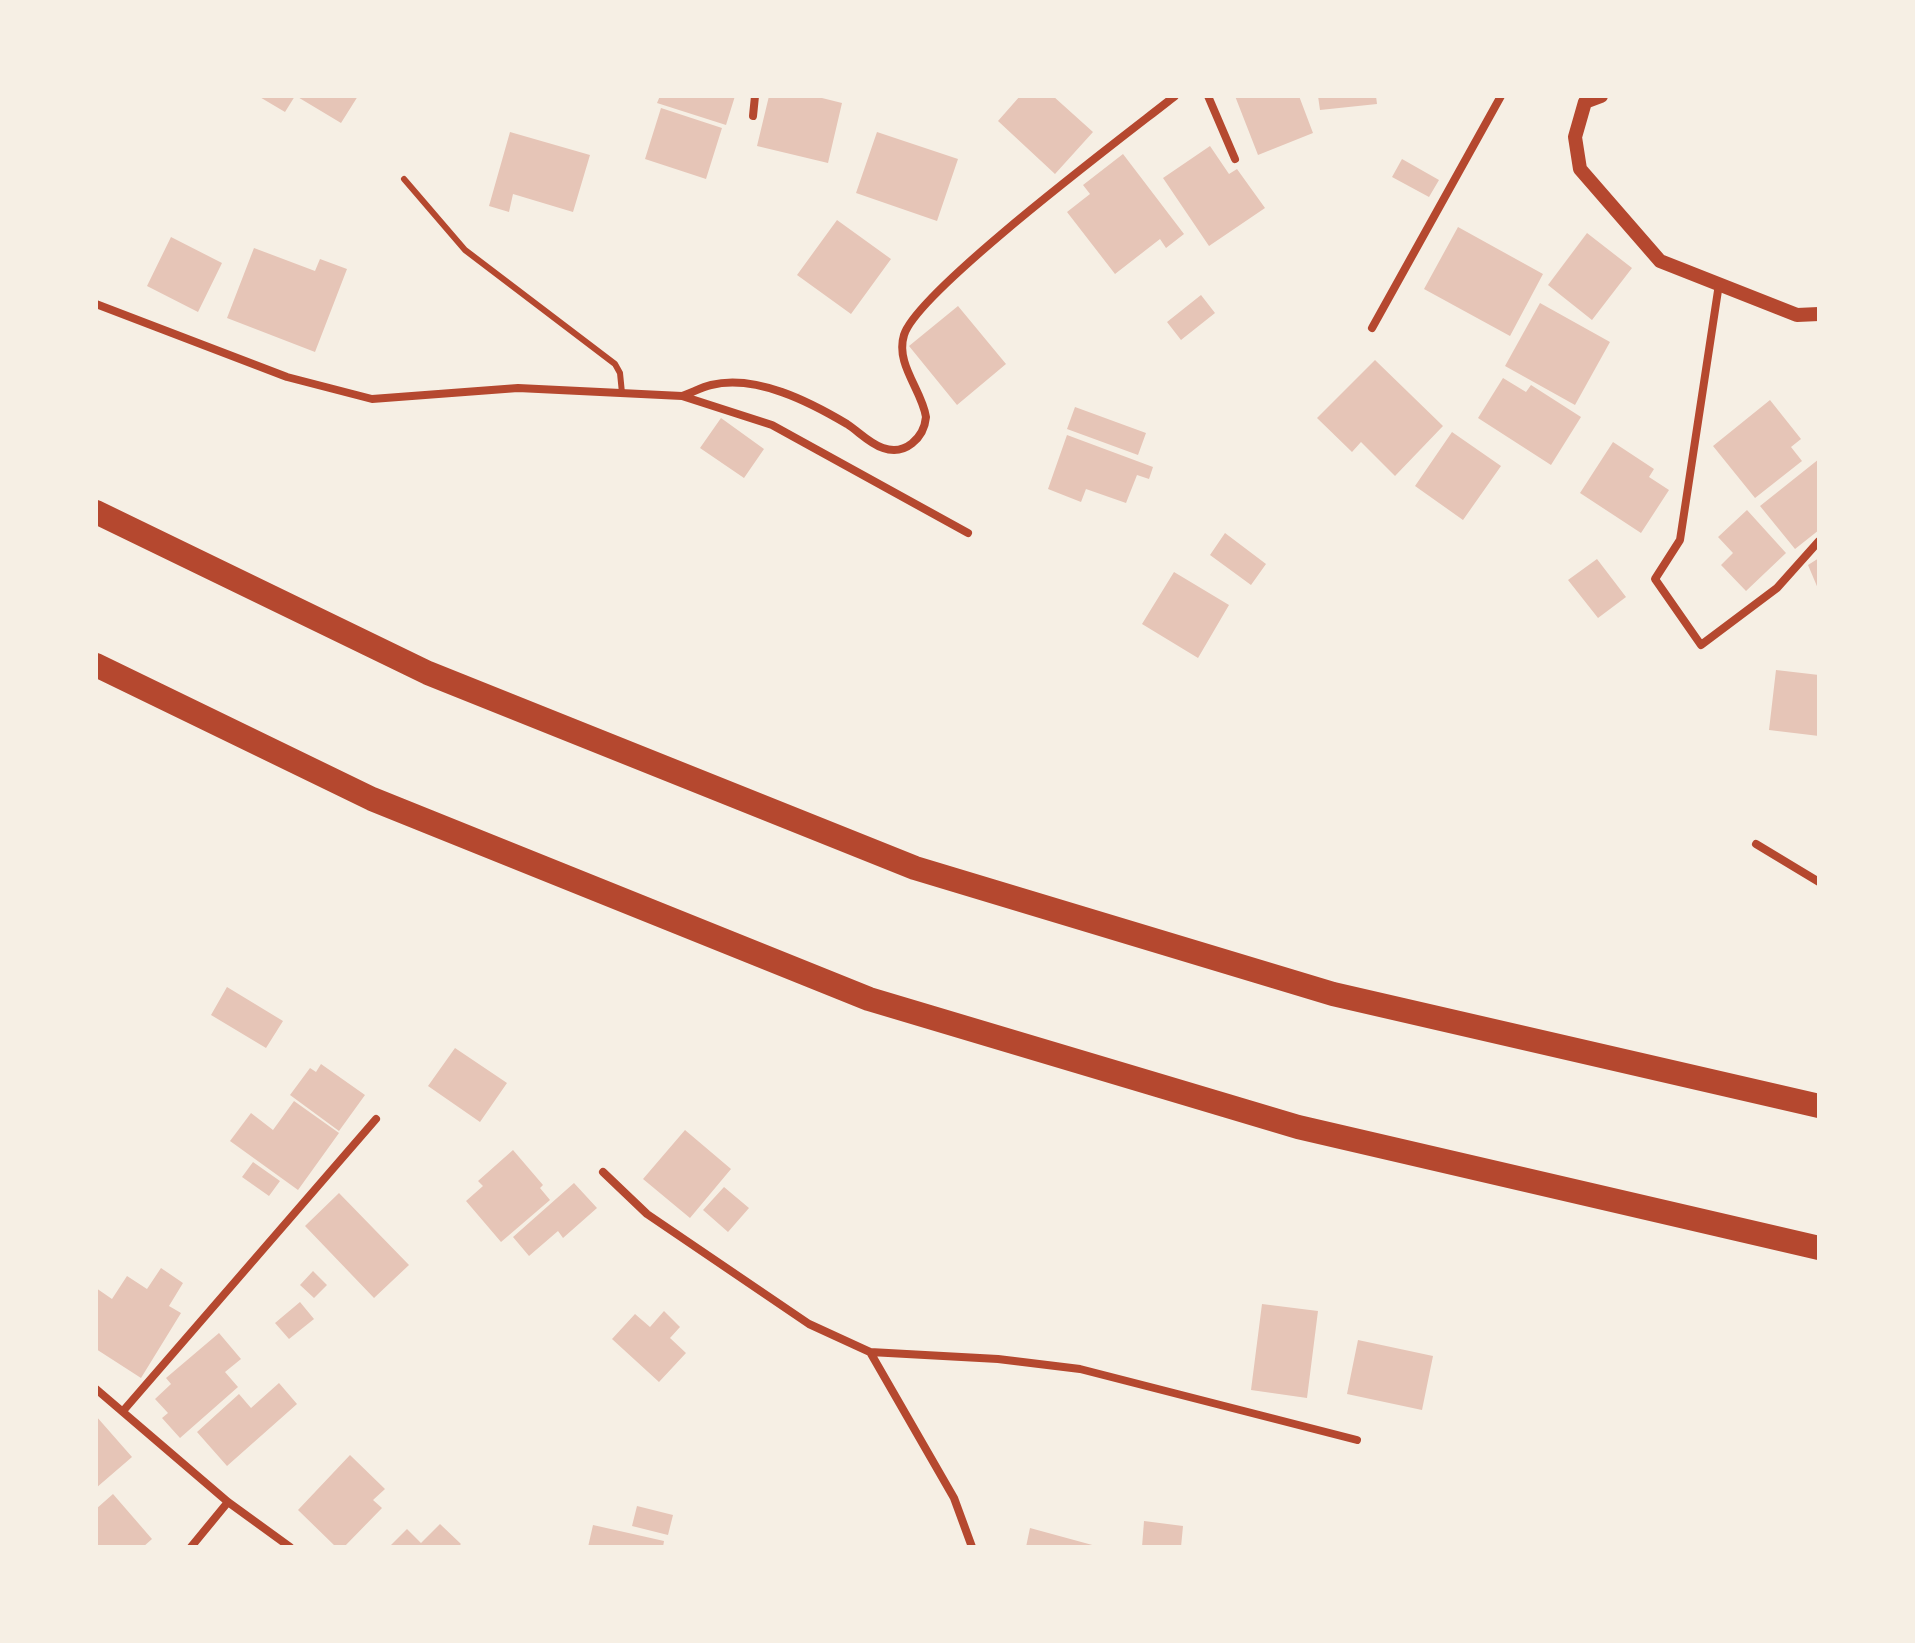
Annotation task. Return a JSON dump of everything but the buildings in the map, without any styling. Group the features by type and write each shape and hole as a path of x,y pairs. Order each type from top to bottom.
{"highway":[{"path":"96,512 428,673 915,868 1333,994 1819,1106"},
{"path":"96,665 372,799 869,999 1298,1127 1819,1248"}],"street":[{"path":"753,116 755,96"},
{"path":"682,396 713,384 753,386 810,402 882,448 904,448 914,443 925,426 926,417 904,359 902,345 909,324 980,253 1175,96"},
{"path":"1208,96 1235,159"},
{"path":"1372,328 1501,96"},
{"path":"1601,96 1582,99 1575,137 1580,169 1660,261 1797,315 1819,314"},
{"path":"1719,284 1680,540 1655,579 1701,645 1777,588 1819,541"},
{"path":"96,304 287,377 372,399 518,388 682,396 772,425 968,533"},
{"path":"1756,844 1819,882"},
{"path":"123,1411 376,1119"},
{"path":"603,1172 647,1214 809,1324 870,1352 998,1359 1080,1369 1357,1440"},
{"path":"870,1352 954,1498 972,1547"},
{"path":"96,1389 228,1502 290,1547"},
{"path":"191,1547 228,1502"}],"lane":[{"path":"404,179 465,250 615,364 620,373 622,393"}]}
